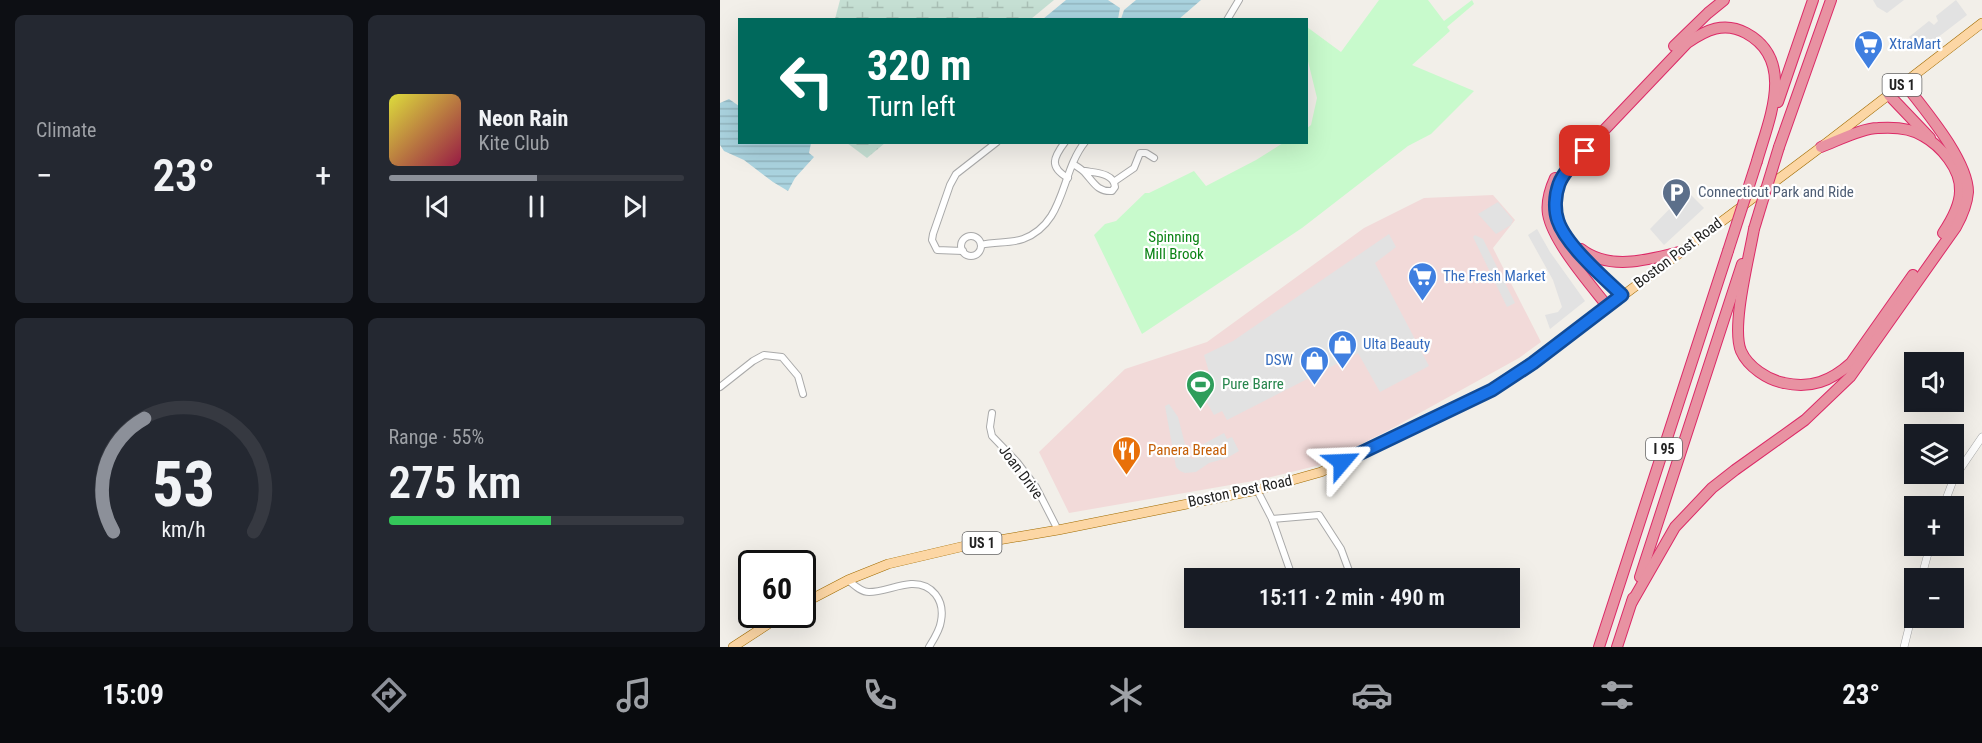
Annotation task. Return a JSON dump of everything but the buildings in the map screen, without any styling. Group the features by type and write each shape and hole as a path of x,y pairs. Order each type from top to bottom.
{"highway":[{"path":"1608,307 1556,237 1548,212 1548,194 1555,177 1568,158 1686,34 1724,0"},
{"name":"I 95","path":"1599,647 1757,161 1813,0"},
{"name":"I 95","path":"1617,647 1779,147 1831,0"},
{"path":"1622,295 1570,241 1558,221 1555,202 1559,183 1570,166 1687,43 1705,31 1721,27 1738,28 1754,37 1769,52 1776,72 1774,97 1757,161"},
{"path":"1632,602 1675,527 1712,488 1805,420 1850,377 1965,210 1968,193 1966,176 1958,159 1904,83"},
{"path":"1754,229 1737,330 1741,352 1755,369 1775,381 1797,386 1820,383 1838,375 1851,363 1950,223 1960,191 1957,174 1948,158 1889,95"},
{"path":"1821,147 1875,128 1900,129 1922,135 1948,158"},
{"path":"1570,241 1592,255 1618,262 1638,261 1679,252"}],"main road":[{"name":"Boston Post Road","path":"816,597 848,580 888,564 969,545 1058,530 1257,490 1321,472 1492,390 1533,363 1608,307 1982,23"},
{"path":"733,647 762,628"}],"street":[{"path":"1228,18 1239,0"},
{"path":"963,251 936,250 932,240 933,234 956,174 994,144"},
{"path":"1064,144 1056,155 1055,166 1058,172 1068,178"},
{"path":"981,245 1014,242 1041,229 1061,198 1078,151 1083,144"},
{"path":"1114,181 1134,168 1140,153 1146,153 1154,158"},
{"path":"1073,164 1085,171 1111,178 1115,187 1106,191 1100,189 1090,180 1085,171"},
{"path":"967,238 976,238 981,245 978,253 968,256 963,251 962,245 967,238"},
{"path":"720,387 753,361 765,355 782,357 798,376 803,394"},
{"name":"Joan Drive","path":"992,413 990,427 992,436 1017,462 1036,487 1058,530"},
{"path":"1947,496 1954,478 1982,437"},
{"path":"1257,490 1272,519 1289,568"},
{"path":"1272,519 1320,515 1341,549 1348,568"},
{"path":"848,580 862,590 870,592 913,584 927,586 936,594 940,603 942,621 929,647"},
{"path":"1904,647 1909,628"}],"shaded area":[{"path":"1873,0 1904,0 1887,13 1877,7"},
{"path":"1956,0 1967,15 1920,51 1909,37 1929,21 1934,25 1938,21 1936,16"},
{"name":"Connecticut Park and Ride","path":"1687,191 1704,208 1664,245 1650,229"},
{"path":"1493,195 1515,220 1493,248 1541,342 1519,358 1389,430 1320,465 1259,480 1069,513 1039,452 1125,369 1207,342 1364,228 1424,198"},
{"path":"1498,202 1513,220 1511,225 1496,234 1478,214"},
{"path":"1537,229 1550,252 1585,301 1550,329 1545,315 1558,312 1562,307 1553,280 1528,235"},
{"path":"1389,234 1396,247 1375,263 1429,366 1380,392 1358,353 1227,420 1222,411 1214,415 1199,389 1205,386 1209,372 1204,355 1233,341"},
{"path":"1475,235 1483,239 1515,303 1507,307 1473,237"},
{"path":"1169,404 1178,417 1188,456 1193,459 1197,457 1199,453 1196,448 1224,433 1227,439 1232,437 1239,451 1227,458 1209,463 1196,472 1180,471 1176,467 1165,406"}],"green space":[{"path":"840,0 1054,0 1032,18 835,18"},
{"name":"Spinning Mill Brook","path":"1379,0 1428,0 1444,21 1472,0 1474,4 1447,27 1450,31 1412,65 1474,91 1431,134 1408,146 1302,228 1142,334 1094,235 1105,224 1116,221 1145,193 1194,171 1206,186 1281,144 1308,144 1308,127 1311,125 1317,98 1308,61 1308,28 1341,52"},
{"path":"848,144 884,144 867,158"}],"water":[{"path":"1066,0 1108,0 1120,8 1118,18 1044,18"},
{"path":"1136,0 1201,0 1180,18 1121,18 1124,10"},
{"path":"729,99 738,105 738,144 811,144 809,153 814,157 795,178 788,191 744,160 724,151 720,145 720,103"}],"place":[{"name":"XtraMart","path":"1868,70"},
{"name":"Connecticut Park and Ride","path":"1677,218"},
{"name":"The Fresh Market","path":"1422,302"},
{"name":"Ulta Beauty","path":"1342,370"},
{"name":"DSW","path":"1314,386"},
{"name":"Pure Barre","path":"1201,410"},
{"name":"Panera Bread","path":"1127,476"}],"route":[{"path":"1342,462 1492,390 1533,363 1622,295 1570,241 1558,221 1555,202 1559,183 1570,166 1585,151"}]}
